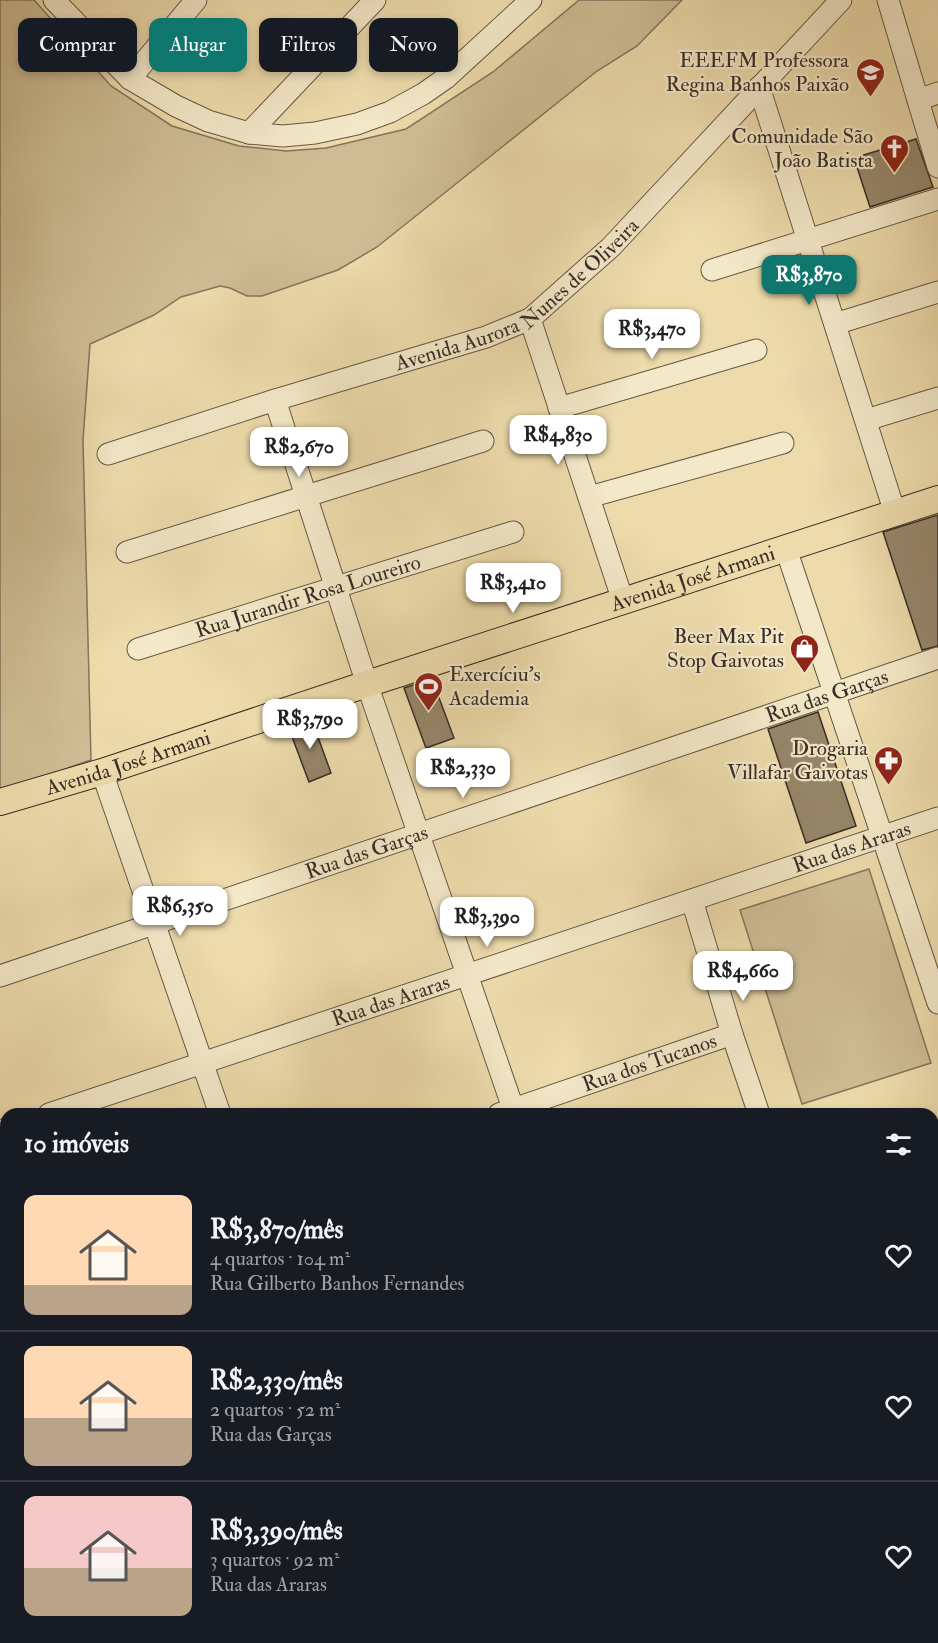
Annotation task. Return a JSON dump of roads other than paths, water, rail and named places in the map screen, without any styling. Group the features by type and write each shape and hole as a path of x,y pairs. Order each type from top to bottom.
{"main road":[{"name":"Avenida José Armani","path":"0,802 102,772 938,500"}],"street":[{"path":"54,0 130,79 208,121 249,133 282,136 315,133 357,124 390,112 423,94 446,78 531,0"},
{"path":"130,79 196,0"},
{"path":"249,133 375,0"},
{"name":"Avenida Aurora Nunes de Oliveira","path":"108,454 275,400 486,338 530,319 611,247 841,0"},
{"path":"888,0 938,167"},
{"path":"759,87 895,513"},
{"path":"918,100 938,93"},
{"path":"712,270 938,199"},
{"path":"835,324 938,292"},
{"path":"530,319 623,601"},
{"path":"560,408 756,350"},
{"path":"866,420 938,398"},
{"path":"275,400 367,684 467,975 507,1108"},
{"path":"127,552 483,441"},
{"path":"589,497 783,443"},
{"name":"Rua Jurandir Rosa Loureiro","path":"138,649 513,532"},
{"path":"786,549 936,992"},
{"name":"Rua das Garças","path":"0,976 938,658"},
{"path":"102,772 218,1108"},
{"name":"Rua das Araras","path":"67,1108 938,818"},
{"path":"692,900 757,1108"},
{"name":"Rua dos Tucanos","path":"523,1108 732,1034"}],"place":[{"name":"EEEFM Professora Regina Banhos Paixão","path":"870,98"},
{"name":"Comunidade São João Batista","path":"894,174"},
{"name":"Beer Max Pit Stop Gaivotas","path":"805,674"},
{"name":"Exercíciu's Academia","path":"428,712"},
{"name":"Drogaria Villafar Gaivotas","path":"889,786"}]}
